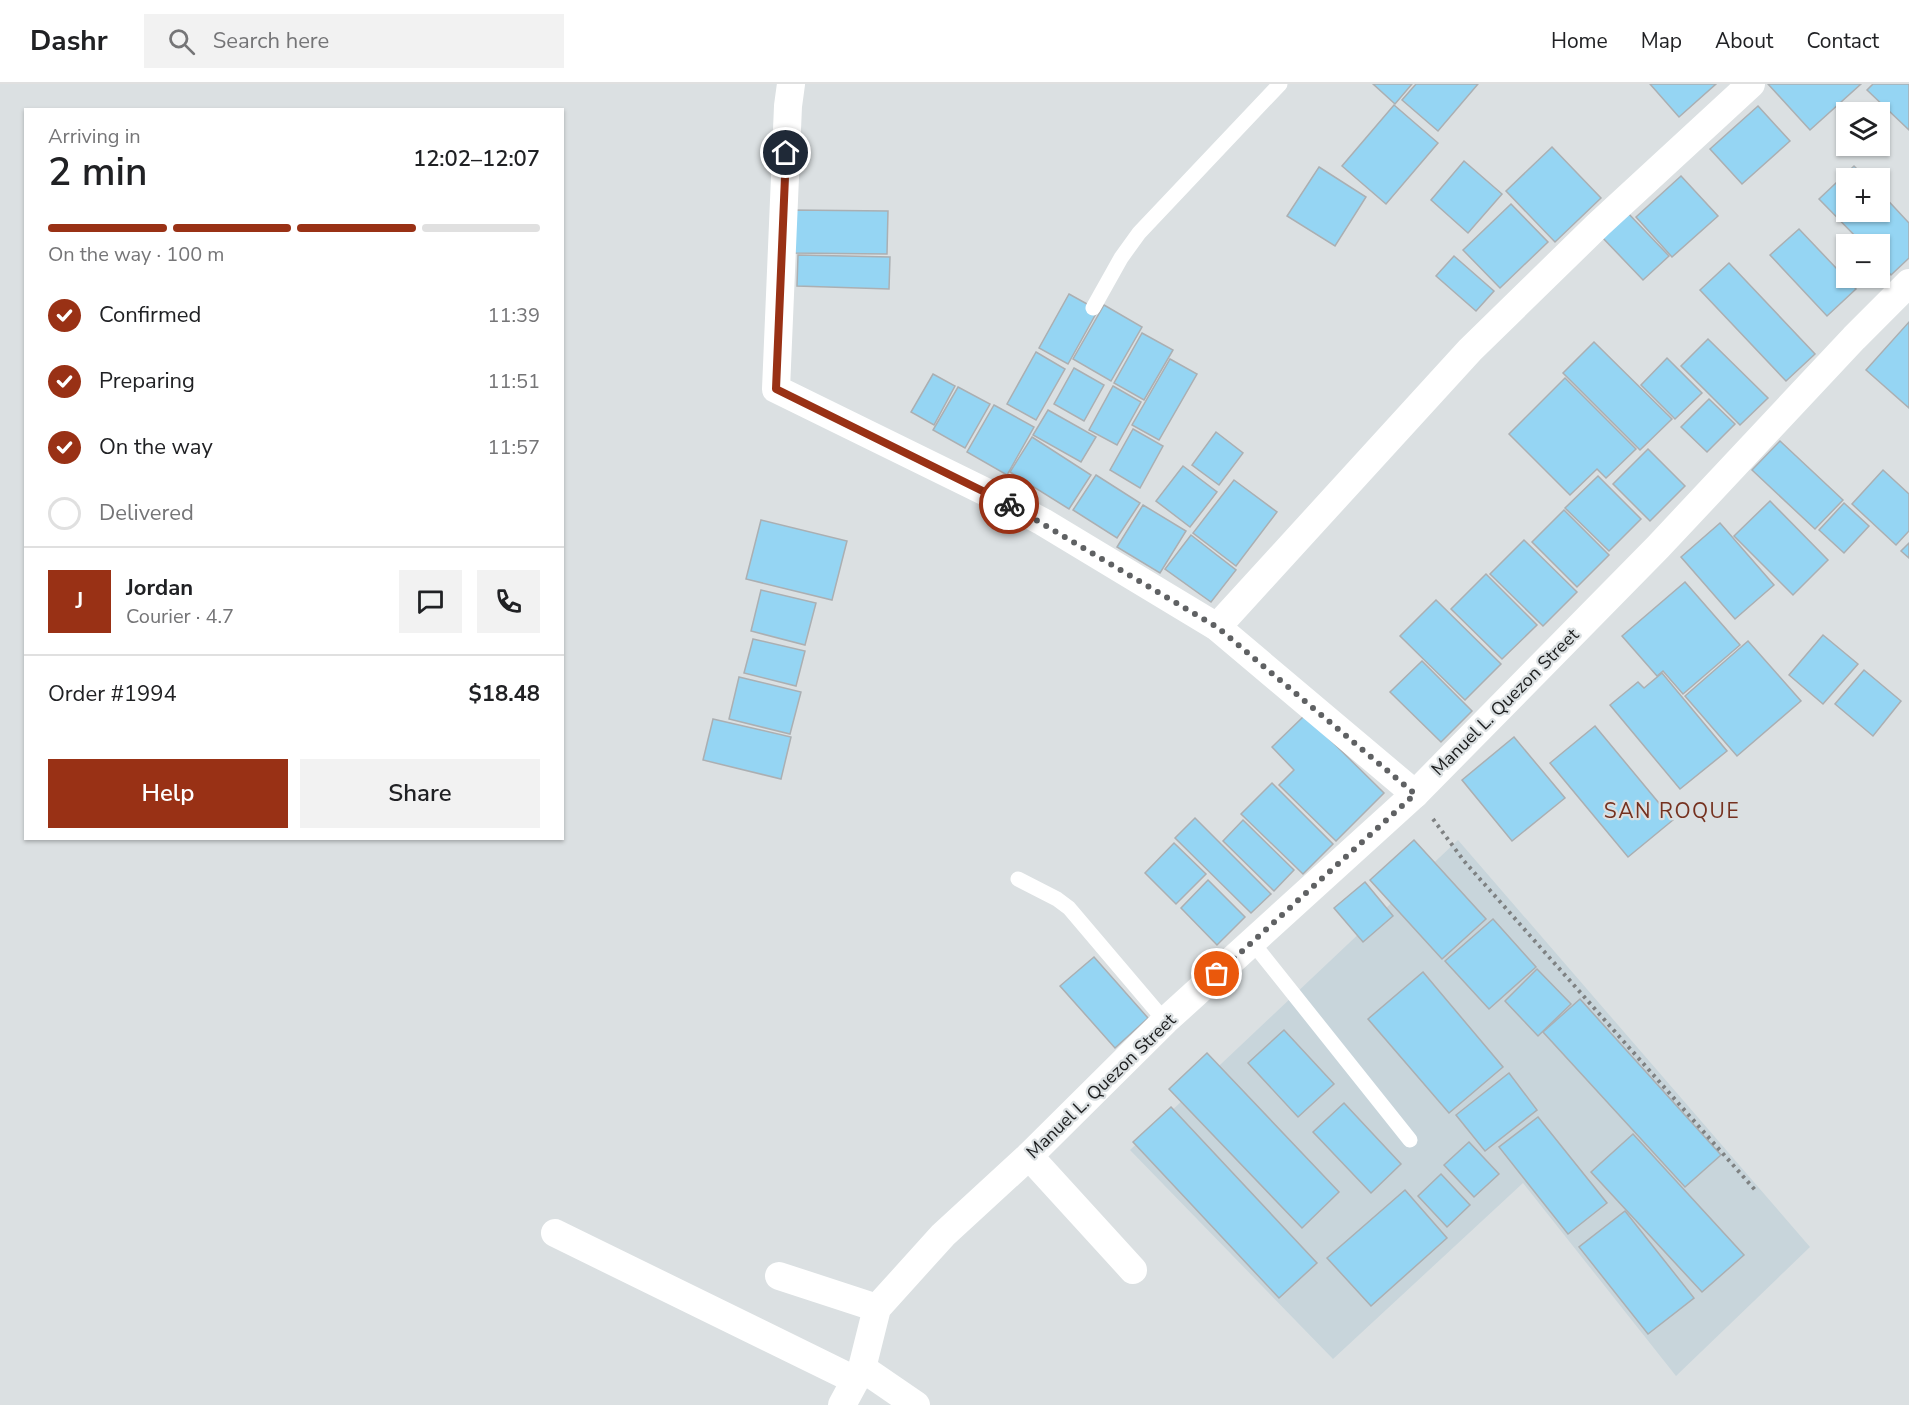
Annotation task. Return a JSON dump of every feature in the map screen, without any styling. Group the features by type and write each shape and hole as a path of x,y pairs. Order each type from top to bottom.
{"street":[{"path":"791,84 787,117 776,389 1043,522 1217,627 1415,794"},
{"path":"1217,627 1470,350 1598,225 1751,84"},
{"name":"Manuel L. Quezon Street","path":"842,1405 858,1374 877,1308 943,1235 1029,1156 1165,1022 1415,794 1658,547 1854,338 1909,284"},
{"path":"1029,1156 1134,1270"},
{"path":"555,1233 858,1374 916,1405"},
{"path":"779,1276 877,1308"}],"lane":[{"path":"1093,308 1121,258 1139,234 1280,84"},
{"path":"1018,879 1058,899 1069,908 1165,1022"},
{"path":"1252,942 1410,1140"}],"path":[{"path":"1415,794 1464,861 1756,1191"}],"shaded area":[{"path":"1458,840 1810,1247 1676,1376 1523,1183 1333,1359 1130,1150"}],"building":[{"path":"1373,84 1412,84 1395,104"},
{"path":"1416,84 1478,84 1438,131 1402,100"},
{"path":"1650,84 1716,84 1679,117"},
{"path":"1768,84 1861,84 1841,102 1836,102 1836,107 1810,130"},
{"path":"1873,84 1909,84 1909,130 1890,112 1890,102 1880,102 1867,90"},
{"path":"1394,105 1438,143 1386,204 1342,166"},
{"path":"1758,106 1790,141 1742,184 1710,149"},
{"path":"1552,147 1601,198 1555,242 1506,191"},
{"path":"1464,161 1502,194 1468,233 1431,200"},
{"path":"1319,167 1366,197 1335,246 1287,216"},
{"path":"1681,176 1718,216 1672,257 1636,217"},
{"path":"1836,183 1836,216 1819,199"},
{"path":"1890,203 1909,223 1909,258 1891,275 1890,234 1853,234 1841,222 1890,222"},
{"path":"1511,204 1548,242 1500,288 1463,250"},
{"path":"792,210 888,211 887,254 791,253"},
{"path":"1626,211 1669,256 1643,280 1600,235"},
{"path":"1799,229 1836,268 1836,288 1856,289 1827,316 1770,255"},
{"path":"798,255 890,257 889,289 797,286"},
{"path":"1454,256 1494,291 1476,311 1436,276"},
{"path":"1729,263 1815,354 1786,381 1700,290"},
{"path":"1069,294 1098,310 1068,364 1039,348"},
{"path":"1104,305 1142,327 1111,381 1073,359"},
{"path":"1909,322 1909,408 1866,370"},
{"path":"1142,333 1173,350 1144,400 1114,383"},
{"path":"1708,339 1768,398 1740,425 1681,366"},
{"path":"1594,342 1672,419 1640,450 1563,373"},
{"path":"1036,352 1065,369 1036,420 1007,404"},
{"path":"1667,358 1702,393 1675,419 1641,385"},
{"path":"1170,359 1197,374 1159,440 1132,425"},
{"path":"1074,368 1104,385 1084,421 1054,404"},
{"path":"933,374 955,386 934,425 911,412"},
{"path":"1565,378 1636,449 1606,478 1597,469 1570,495 1509,434"},
{"path":"1113,386 1141,402 1117,445 1089,430"},
{"path":"958,387 990,404 965,448 933,430"},
{"path":"1709,399 1735,424 1707,452 1681,427"},
{"path":"994,405 1034,427 1007,475 967,452"},
{"path":"1048,410 1096,437 1081,462 1033,435"},
{"path":"1133,429 1163,446 1140,488 1110,470"},
{"path":"1216,432 1243,453 1219,485 1192,465"},
{"path":"1032,437 1091,475 1069,509 1010,472"},
{"path":"1780,441 1843,500 1815,529 1752,470"},
{"path":"1648,449 1685,486 1650,521 1613,484"},
{"path":"1183,466 1217,492 1190,527 1156,501"},
{"path":"1883,470 1909,494 1909,531 1896,545 1852,504"},
{"path":"1096,475 1140,503 1117,538 1073,510"},
{"path":"1598,476 1641,519 1609,551 1565,508"},
{"path":"1234,480 1277,512 1236,566 1193,533"},
{"path":"1770,501 1828,560 1793,595 1734,536"},
{"path":"1844,503 1869,526 1844,553 1819,530"},
{"path":"1143,505 1186,531 1160,573 1117,547"},
{"path":"1564,510 1609,555 1577,587 1532,542"},
{"path":"761,520 847,541 832,600 746,579"},
{"path":"1720,523 1774,585 1735,619 1681,557"},
{"path":"1191,535 1236,570 1211,602 1165,569"},
{"path":"1524,540 1577,592 1543,626 1490,574"},
{"path":"1909,543 1909,558 1901,551"},
{"path":"1486,574 1537,625 1502,659 1451,609"},
{"path":"1685,582 1740,645 1683,694 1663,671 1657,676 1622,636"},
{"path":"761,590 816,603 805,645 751,631"},
{"path":"1436,600 1501,664 1465,700 1400,636"},
{"path":"1823,635 1858,664 1823,704 1789,675"},
{"path":"753,639 805,651 796,686 744,673"},
{"path":"1748,641 1801,701 1737,756 1685,696"},
{"path":"1422,661 1472,711 1441,742 1390,692"},
{"path":"1864,670 1901,701 1873,736 1835,704"},
{"path":"1662,673 1727,751 1680,789 1610,705 1638,682 1644,688"},
{"path":"739,677 801,692 790,734 729,719"},
{"path":"1305,715 1384,793 1336,841 1279,785 1294,770 1272,747"},
{"path":"713,719 791,737 781,779 703,760"},
{"path":"1595,726 1673,820 1628,857 1550,763"},
{"path":"1514,737 1565,798 1512,841 1462,780"},
{"path":"1272,783 1333,844 1303,874 1241,814"},
{"path":"1195,818 1271,894 1251,913 1175,838"},
{"path":"1243,820 1294,870 1274,891 1223,841"},
{"path":"1414,840 1486,919 1442,959 1370,880"},
{"path":"1174,843 1206,874 1176,904 1145,873"},
{"path":"1208,880 1245,917 1217,945 1181,908"},
{"path":"1365,882 1393,916 1363,942 1334,908"},
{"path":"1493,919 1536,967 1489,1009 1445,961"},
{"path":"1094,957 1148,1018 1115,1048 1060,986"},
{"path":"1537,969 1571,1004 1538,1036 1505,1001"},
{"path":"1423,972 1503,1067 1449,1113 1368,1019"},
{"path":"1580,999 1721,1155 1685,1187 1543,1032"},
{"path":"1284,1030 1334,1084 1298,1117 1248,1063"},
{"path":"1207,1053 1339,1192 1302,1228 1169,1089"},
{"path":"1509,1073 1537,1110 1485,1151 1456,1115"},
{"path":"1344,1103 1401,1164 1371,1193 1313,1132"},
{"path":"1171,1107 1317,1263 1279,1298 1133,1142"},
{"path":"1538,1117 1607,1203 1568,1234 1499,1147"},
{"path":"1633,1134 1744,1255 1702,1292 1591,1172"},
{"path":"1469,1142 1499,1174 1474,1197 1444,1165"},
{"path":"1441,1174 1470,1205 1447,1227 1418,1196"},
{"path":"1405,1190 1447,1238 1371,1306 1327,1258"},
{"path":"1625,1211 1694,1298 1648,1334 1579,1247"}],"way so far":[{"path":"1009,504 1043,522 1217,627 1415,794 1217,974"}],"district":[{"name":"SAN ROQUE","path":"1672,811"}],"route":[{"path":"786,153 776,389 1009,504"}]}
